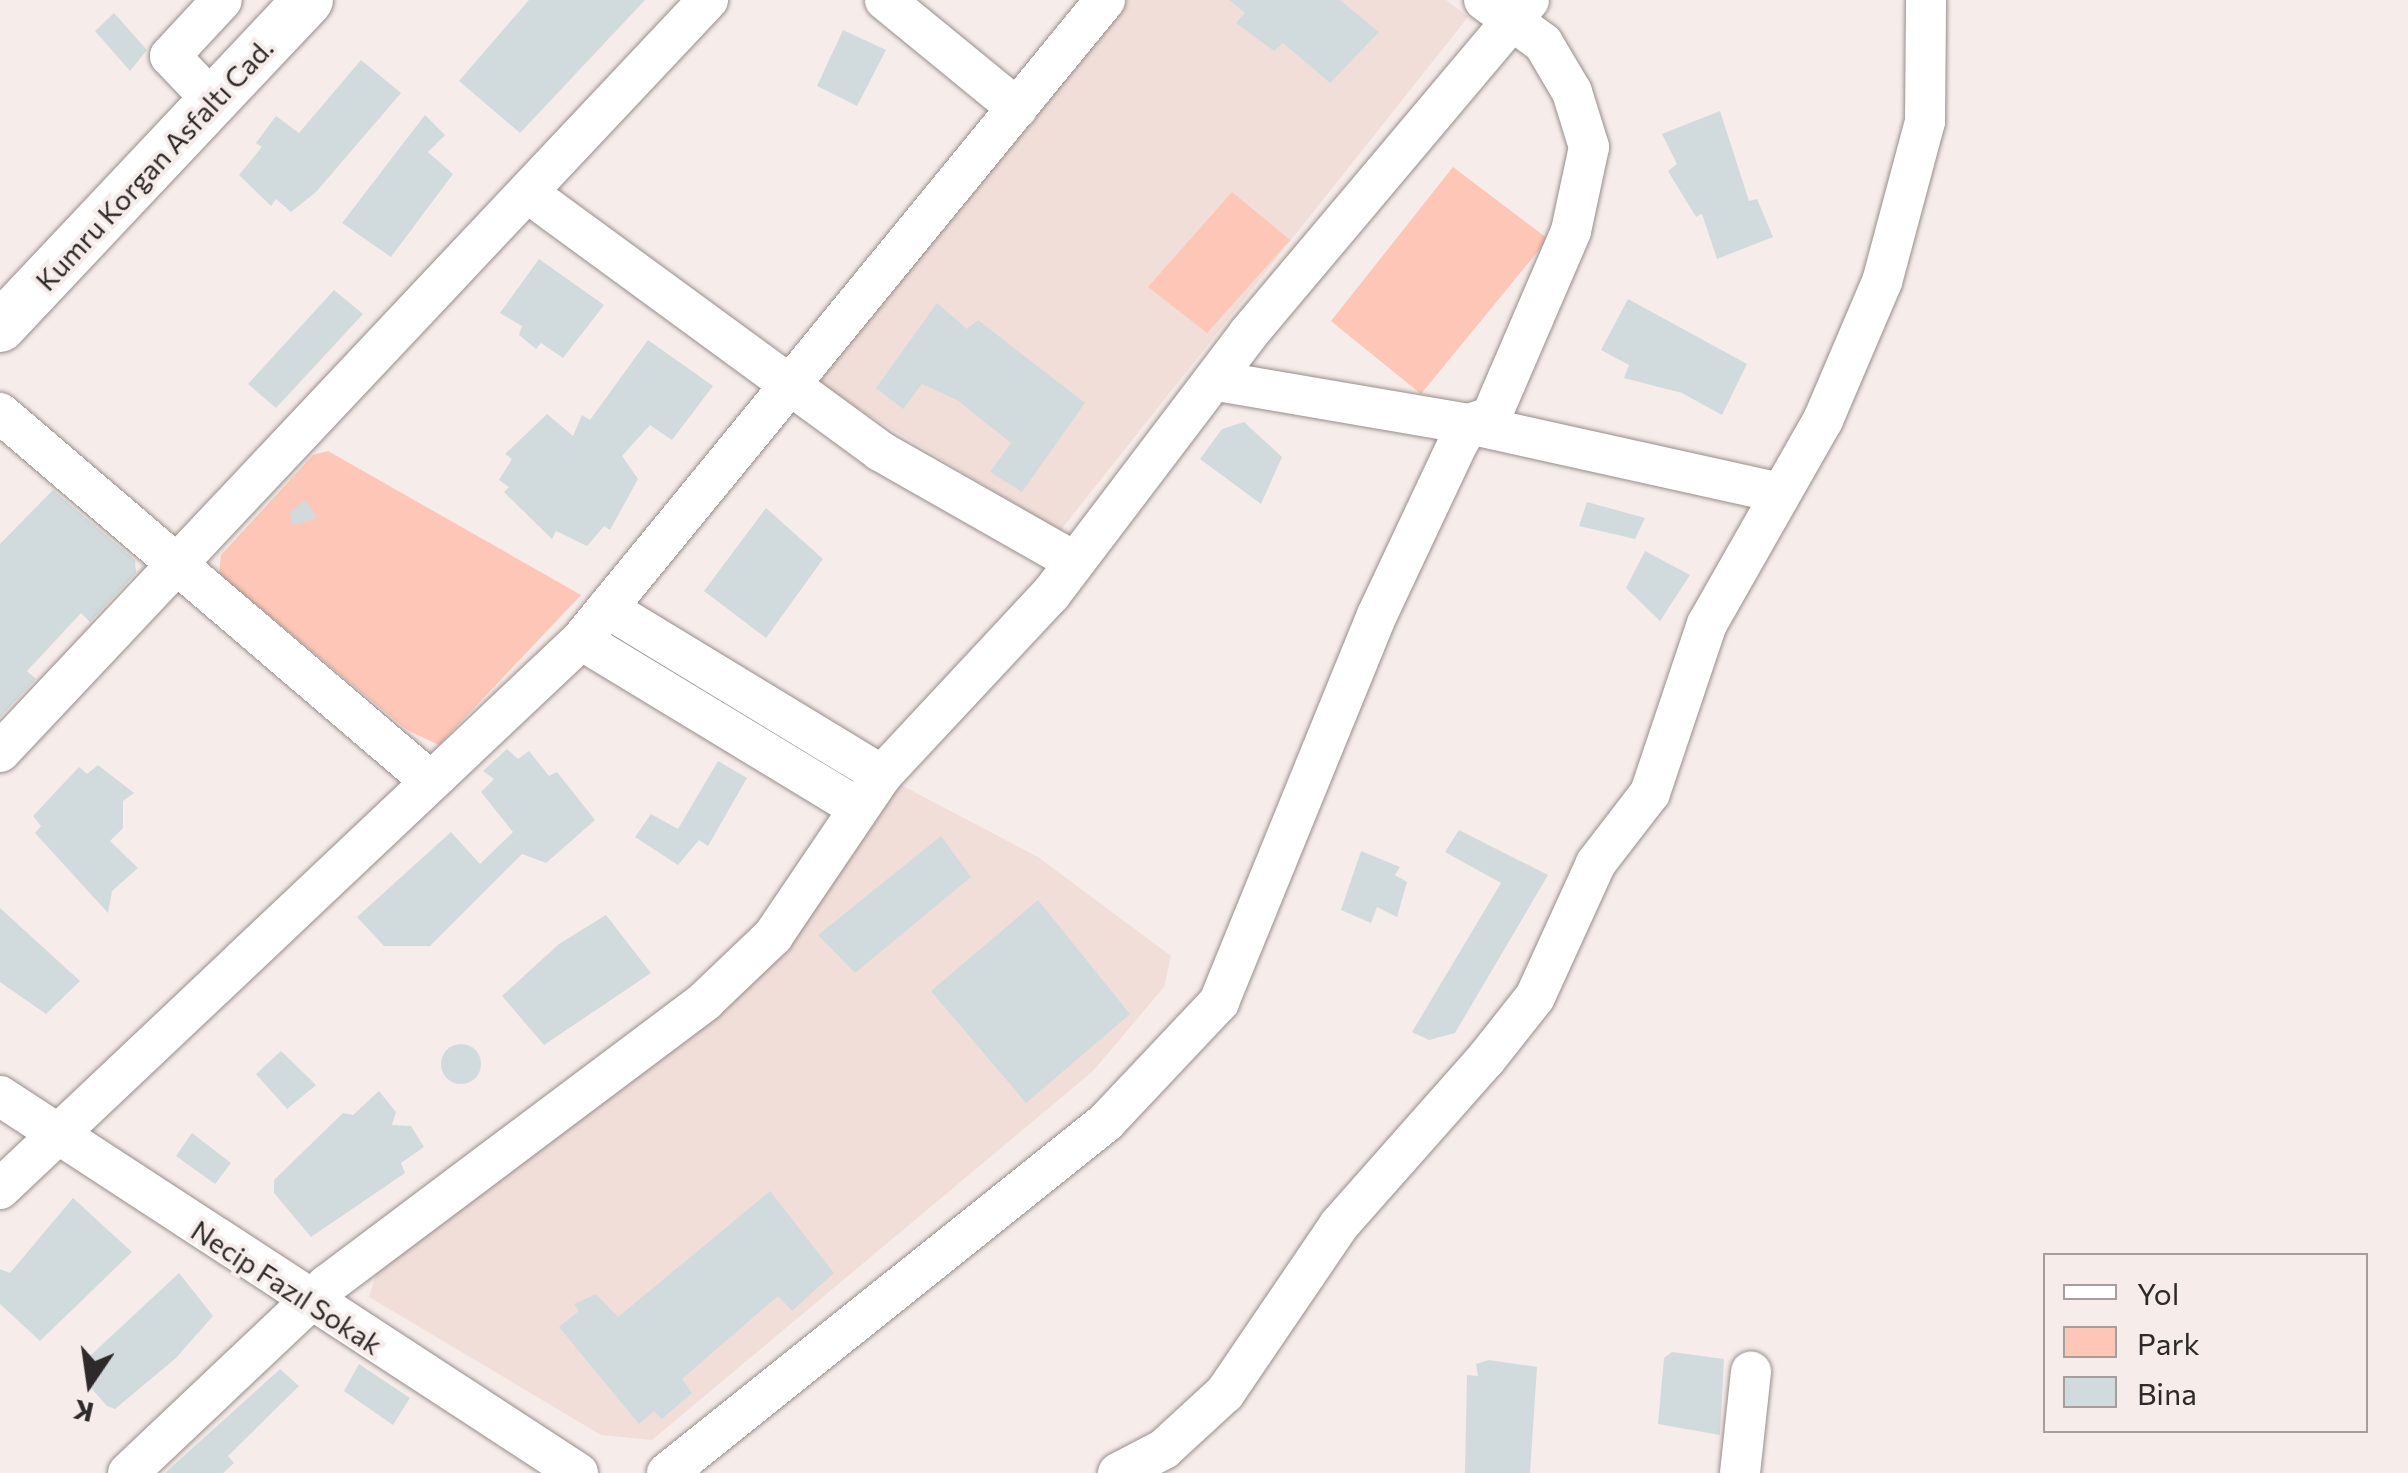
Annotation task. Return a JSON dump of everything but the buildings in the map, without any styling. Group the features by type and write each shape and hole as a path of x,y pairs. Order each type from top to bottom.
{"main road":[{"name":"Kumru Korgan Asfaltı Cad.","path":"0,327 308,0"}],"street":[{"path":"213,101 170,56 222,0"},
{"path":"0,752 173,563 529,194 708,0"},
{"path":"885,0 1017,108"},
{"path":"0,1189 54,1133 428,779 581,640 1105,0"},
{"path":"1118,1473 1164,1449 1225,1392 1339,1225 1534,996 1596,863 1650,793 1707,624 1776,492 1824,420 1882,282 1925,122 1926,0"},
{"path":"128,1473 327,1286 706,1000 773,936 882,774 1074,562 1508,7 1543,43 1572,92 1589,147 1571,231 1492,417 1469,424 1377,615 1220,1002 1106,1122 667,1473"},
{"path":"529,194 880,451 1074,562"},
{"path":"1217,380 1469,424 1776,492"},
{"path":"0,413 428,779"},
{"path":"607,608 882,774"},
{"path":"581,640 857,808"},
{"name":"Necip Fazıl Sokak","path":"0,1096 312,1304 578,1473"},
{"path":"1740,1473 1751,1372"}],"shaded area":[{"path":"1126,0 1446,0 1468,17 1060,531 816,383"},
{"path":"882,775 1038,857 1171,956 1164,987 1093,1071 652,1440 601,1435 369,1297 380,1261 784,955"}],"green space":[{"path":"1453,167 1548,239 1421,394 1331,321"},
{"path":"1232,192 1290,240 1207,333 1148,287"},
{"path":"328,451 581,595 439,745 407,730 219,574 221,555 313,455"}]}
